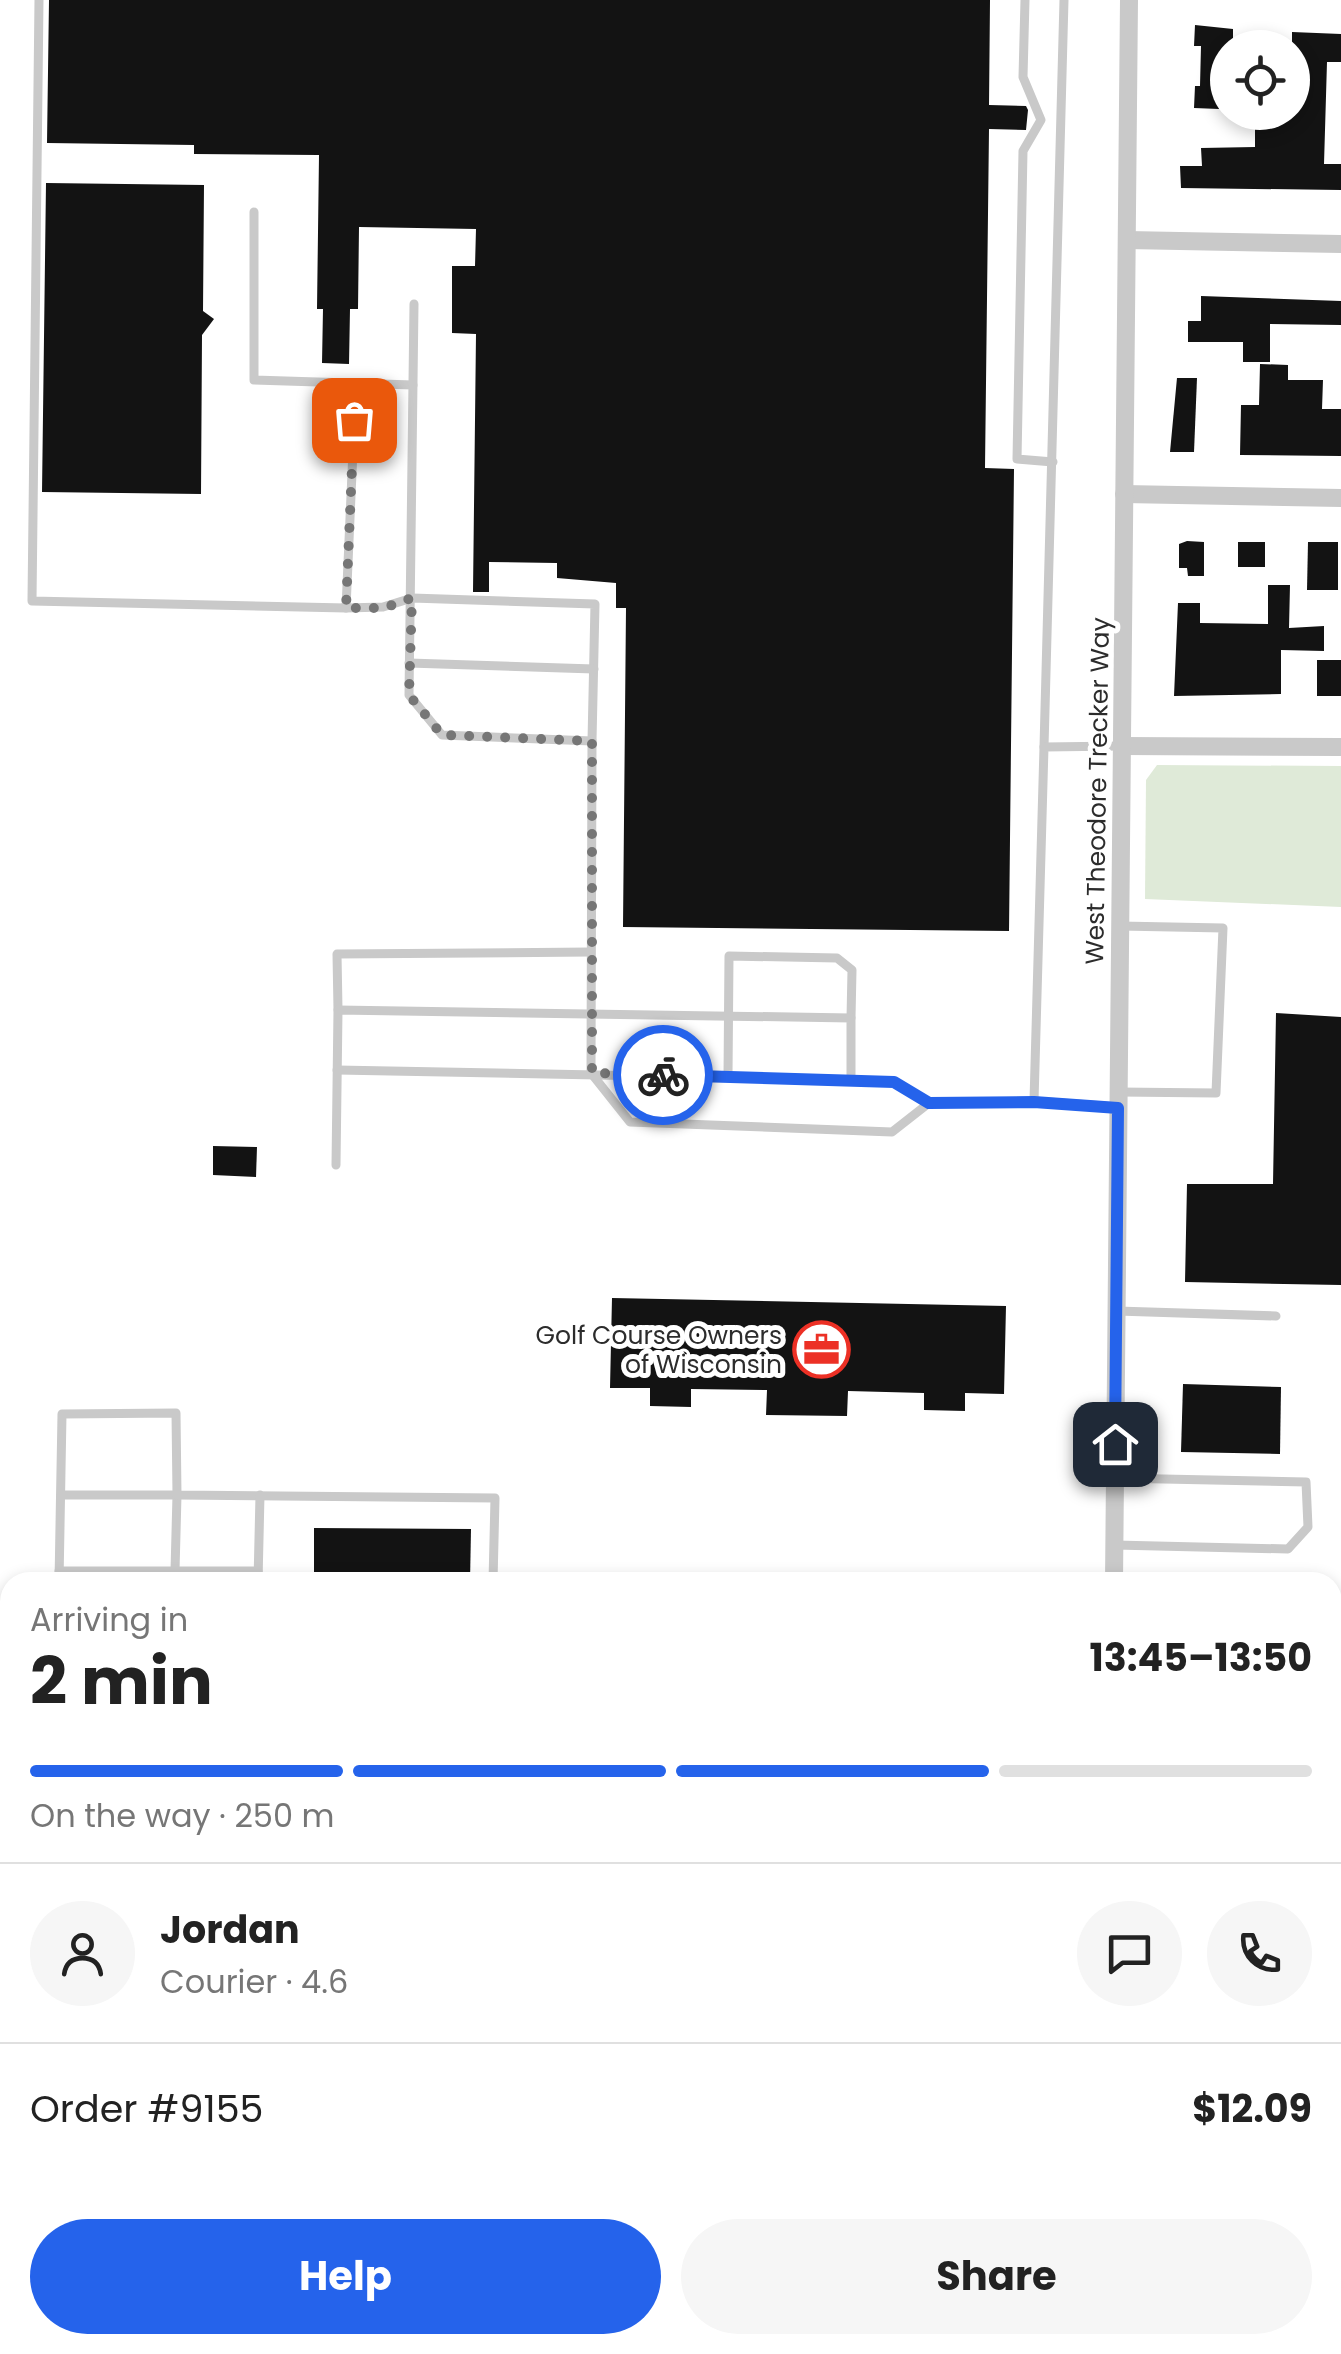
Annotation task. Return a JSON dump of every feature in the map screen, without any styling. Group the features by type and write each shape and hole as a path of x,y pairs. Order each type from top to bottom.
{"street":[{"name":"West Theodore Trecker Way","path":"1114,1572 1129,0"},
{"path":"1126,240 1341,244"},
{"path":"1124,494 1341,498"},
{"path":"1122,746 1341,747"}],"lane":[{"path":"40,0 32,601 346,608 384,608 412,598 595,604 592,1073 630,1122 892,1132 929,1103"},
{"path":"1024,0 1024,77 1041,120"},
{"path":"1034,1102 1064,0"},
{"path":"1041,120 1062,120"},
{"path":"1041,120 1023,151 1017,458 1053,462"},
{"path":"254,212 254,380 413,385"},
{"path":"414,304 409,695 442,735 592,741"},
{"path":"346,608 356,383"},
{"path":"409,662 594,669"},
{"path":"1044,747 1122,746"},
{"path":"337,1070 894,1082 929,1103 1216,1094 1223,928 1120,926"},
{"path":"336,1165 338,954 590,952"},
{"path":"728,1076 730,956 837,958 852,970 852,1080"},
{"path":"338,1010 851,1018"},
{"path":"1117,1311 1276,1316"},
{"path":"175,1571 176,1413 62,1414 59,1571 189,1572"},
{"path":"1114,1545 1288,1549 1308,1527 1306,1482 1115,1478"},
{"path":"258,1572 260,1495"},
{"path":"61,1496 495,1498 494,1572"}],"green space":[{"path":"1157,765 1341,766 1341,907 1145,899 1146,780"}],"building":[{"path":"49,0 990,0 989,105 1026,106 1028,110 1026,130 989,129 985,468 1014,469 1009,931 623,927 626,608 616,608 616,583 557,578 557,563 489,562 489,592 473,592 476,334 452,333 452,266 475,266 476,229 359,227 358,309 350,309 349,364 322,363 323,309 317,309 319,155 194,154 194,145 47,143"},
{"path":"1195,25 1233,29 1210,30 1210,109 1194,108 1195,86 1200,86 1201,46 1194,46"},
{"path":"1310,33 1341,34 1341,62 1327,62 1324,164 1341,164 1341,190 1181,188 1180,166 1202,166 1201,148 1255,147 1255,130 1310,130"},
{"path":"46,183 204,185 203,311 214,319 202,335 201,494 42,492"},
{"path":"1201,296 1341,301 1341,325 1270,324 1270,362 1243,362 1243,342 1188,342 1188,321 1201,321"},
{"path":"1260,364 1288,365 1288,380 1323,380 1322,409 1341,409 1341,456 1240,455 1241,405 1259,405"},
{"path":"1177,378 1197,378 1194,452 1170,452"},
{"path":"1204,542 1204,576 1188,576 1187,568 1179,568 1179,544"},
{"path":"1238,542 1265,542 1265,567 1238,567"},
{"path":"1308,542 1338,542 1338,590 1307,590"},
{"path":"1268,585 1290,585 1289,628 1324,626 1324,651 1281,650 1281,694 1174,696 1178,603 1200,603 1200,623 1268,624"},
{"path":"1317,660 1341,660 1341,696 1317,696"},
{"path":"1276,1013 1341,1017 1341,1285 1185,1282 1187,1184 1273,1184"},
{"path":"213,1146 257,1147 256,1177 213,1175"},
{"path":"612,1298 1006,1306 1004,1394 965,1393 965,1411 924,1410 924,1393 848,1391 847,1416 766,1415 767,1390 691,1389 691,1407 650,1406 650,1388 610,1388"},
{"path":"1183,1384 1281,1387 1280,1454 1181,1452"},
{"path":"314,1528 471,1529 470,1572 314,1572"}],"way so far":[{"path":"354,420 346,608 384,608 412,598 409,695 442,735 592,741 592,1073 663,1075"}],"place":[{"name":"Golf Course Owners of Wisconsin","path":"821,1349"}],"route":[{"path":"663,1075 894,1082 929,1103 1034,1102 1118,1108 1115,1444"}]}
